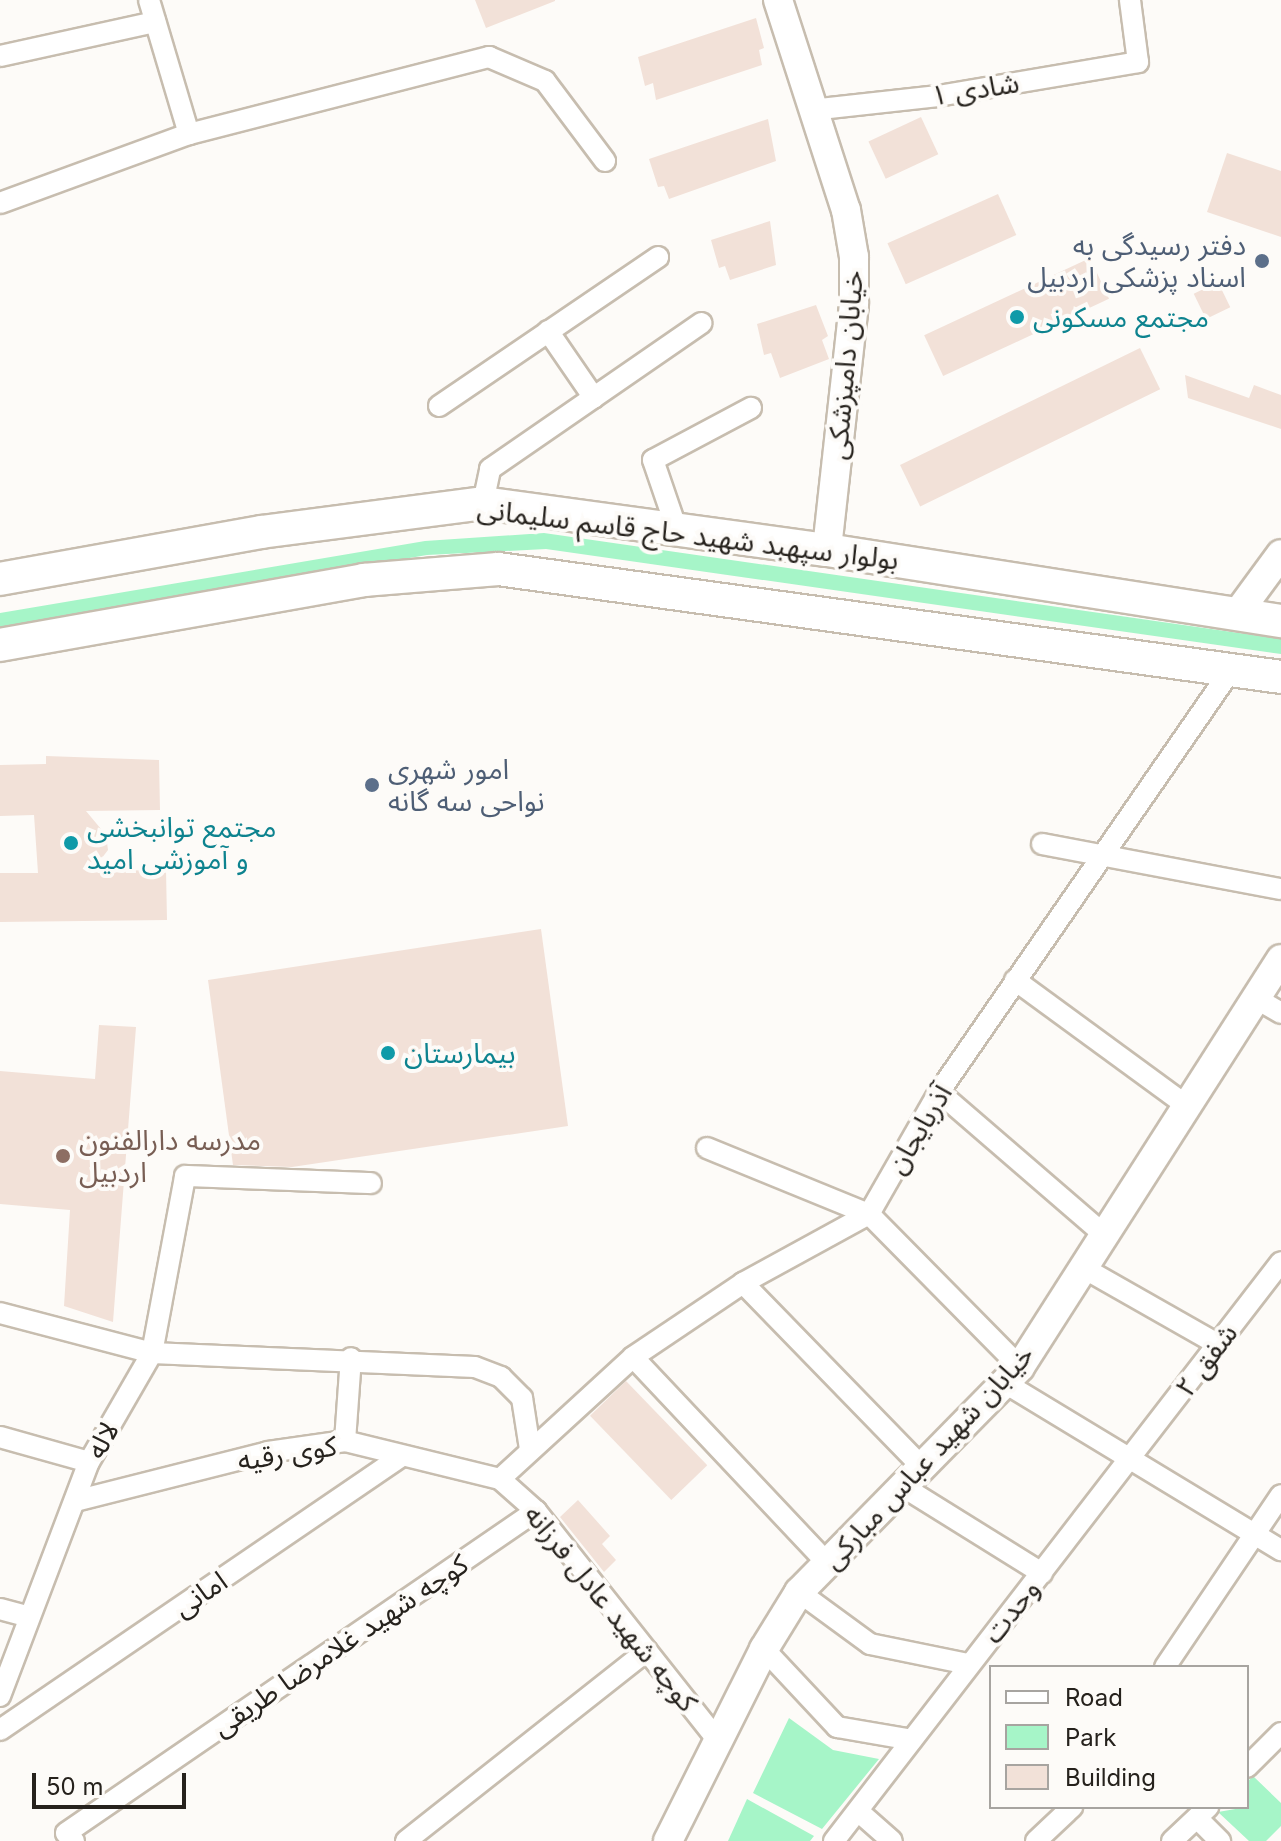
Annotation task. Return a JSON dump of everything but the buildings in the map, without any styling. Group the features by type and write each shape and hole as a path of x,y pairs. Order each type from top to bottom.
{"main road":[{"name":"بولوار سپهبد شهید حاج قاسم سلیمانی","path":"0,579 261,532 483,503 827,550 1281,621"},
{"name":"بولوار سپهبد شهید حاج قاسم سلیمانی","path":"0,645 364,580 498,569 1281,677"}],"street":[{"path":"149,0 189,134"},
{"name":"خیابان دامپزشکی","path":"778,0 811,110 846,210 854,257 854,304 827,550"},
{"name":"شادی ۱","path":"811,110 938,96 1138,62 1130,0"},
{"path":"0,56 155,22"},
{"path":"0,203 189,134 489,57 545,81 605,161"},
{"path":"439,406 658,257"},
{"path":"483,503 490,469 702,323"},
{"path":"548,331 594,398"},
{"path":"677,530 653,460 751,408"},
{"path":"1237,614 1281,554"},
{"name":"آذربایجان","path":"869,1214 939,1092 1231,670"},
{"path":"1042,844 1107,853 1281,889"},
{"name":"خیابان شهید عباس مبارکی","path":"668,1841 764,1649 799,1592 1013,1375 1087,1270 1187,1106 1269,1006 1281,959"},
{"path":"1015,980 1187,1106"},
{"path":"939,1092 1107,1237"},
{"path":"707,1148 869,1214 1013,1375 1133,1459 1281,1550"},
{"name":"لاله","path":"0,1696 27,1616 89,1462 152,1353 183,1181 189,1175 371,1183"},
{"path":"500,1479 633,1357 743,1283 869,1214"},
{"name":"شفق ۲","path":"1133,1459 1281,1262"},
{"path":"1087,1270 1217,1344"},
{"path":"743,1283 911,1476 1042,1573"},
{"path":"0,1313 152,1353 351,1358 475,1367 501,1377 522,1398 530,1449"},
{"path":"633,1357 828,1564"},
{"path":"345,1441 351,1358"},
{"path":"0,1437 89,1462"},
{"name":"کوی رقیه","path":"75,1501 268,1452 345,1441 399,1458 500,1479"},
{"name":"امانی","path":"0,1730 399,1458"},
{"name":"وحدت","path":"834,1841 968,1664 1133,1459"},
{"name":"کوچه شهید عادل فرزانه","path":"500,1479 536,1511 718,1741"},
{"path":"1166,1665 1281,1495"},
{"name":"کوچه شهید غلامرضا طریقی","path":"70,1837 536,1511"},
{"path":"799,1592 870,1644 968,1664"},
{"path":"0,1609 27,1616"},
{"path":"764,1649 837,1727 912,1740"},
{"path":"406,1841 647,1651"},
{"path":"1249,1765 1281,1733"},
{"path":"1036,1841 1070,1809"},
{"path":"858,1811 892,1841"},
{"path":"1172,1841 1202,1812 1220,1841"}],"green space":[{"path":"544,533 1281,639 1281,654 546,549 427,555 0,628 0,613 425,541"},
{"path":"789,1718 833,1750 879,1759 822,1829 753,1793"},
{"path":"1253,1776 1281,1803 1281,1826 1266,1841 1249,1841 1218,1812 1249,1809 1249,1780"},
{"path":"747,1799 814,1836 810,1841 728,1841"}],"place":[{"name":"دفتر رسیدگی به اسناد پزشکی اردبیل","path":"1262,261"},
{"name":"مجتمع مسکونی","path":"1017,317"},
{"name":"امور شهری نواحی سه گانه","path":"372,785"},
{"name":"مجتمع توانبخشی و آموزشی امید","path":"71,843"},
{"name":"بیمارستان","path":"388,1053"},
{"name":"مدرسه دارالفنون اردبیل","path":"63,1156"}]}
